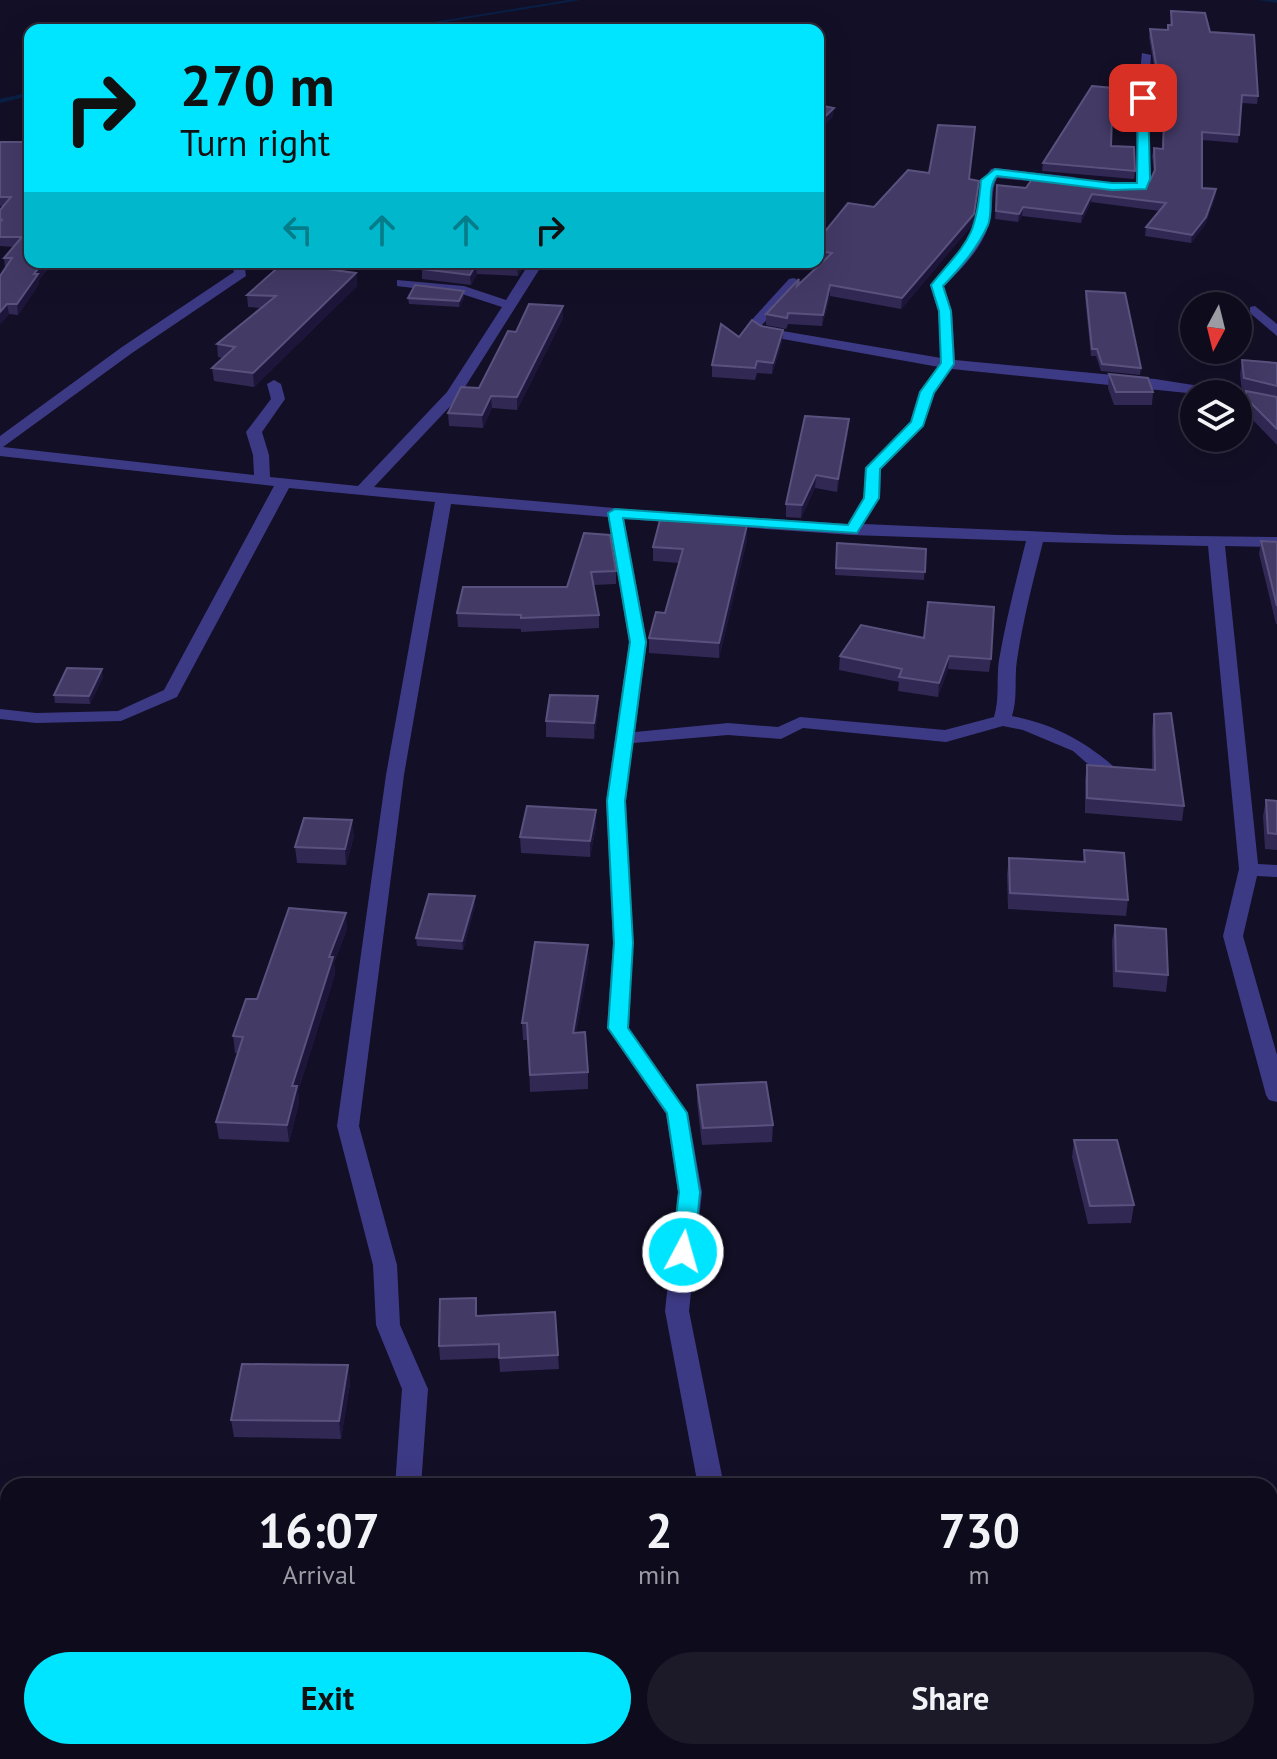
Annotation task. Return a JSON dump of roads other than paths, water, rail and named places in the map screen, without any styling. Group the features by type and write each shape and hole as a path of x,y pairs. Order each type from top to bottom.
{"street":[{"path":"852,530 872,498 873,468 918,423 927,392 948,364 945,311 937,285 964,257 984,222 987,180 995,172 1142,186 1145,179 1141,120 1146,55"},
{"path":"0,443 127,350 241,273 239,268"},
{"path":"363,490 453,395 533,268"},
{"path":"794,282 754,325 761,331 948,364 1180,387"},
{"path":"402,283 464,290 509,305"},
{"path":"1255,310 1277,332"},
{"path":"262,482 261,455 254,432 278,399 274,384"},
{"path":"0,451 283,485 852,530 1277,542"},
{"path":"0,714 36,718 121,716 171,693 283,485"},
{"path":"409,1478 415,1389 388,1325 385,1265 348,1126 395,775 444,499"},
{"path":"615,513 638,642 616,801 623,943 618,1028 677,1113 690,1192 677,1311 709,1478"},
{"path":"1002,720 1009,696 1006,674 1014,623 1036,536"},
{"path":"1216,541 1249,869 1233,936 1277,1095"},
{"path":"624,738 728,729 781,733 800,722 946,736 1002,720 1028,725 1080,747 1112,775"},
{"path":"1249,869 1277,871"}],"waterway":[{"path":"425,24 578,0"},
{"path":"1261,0 1277,1"},
{"path":"0,101 24,95"}]}
